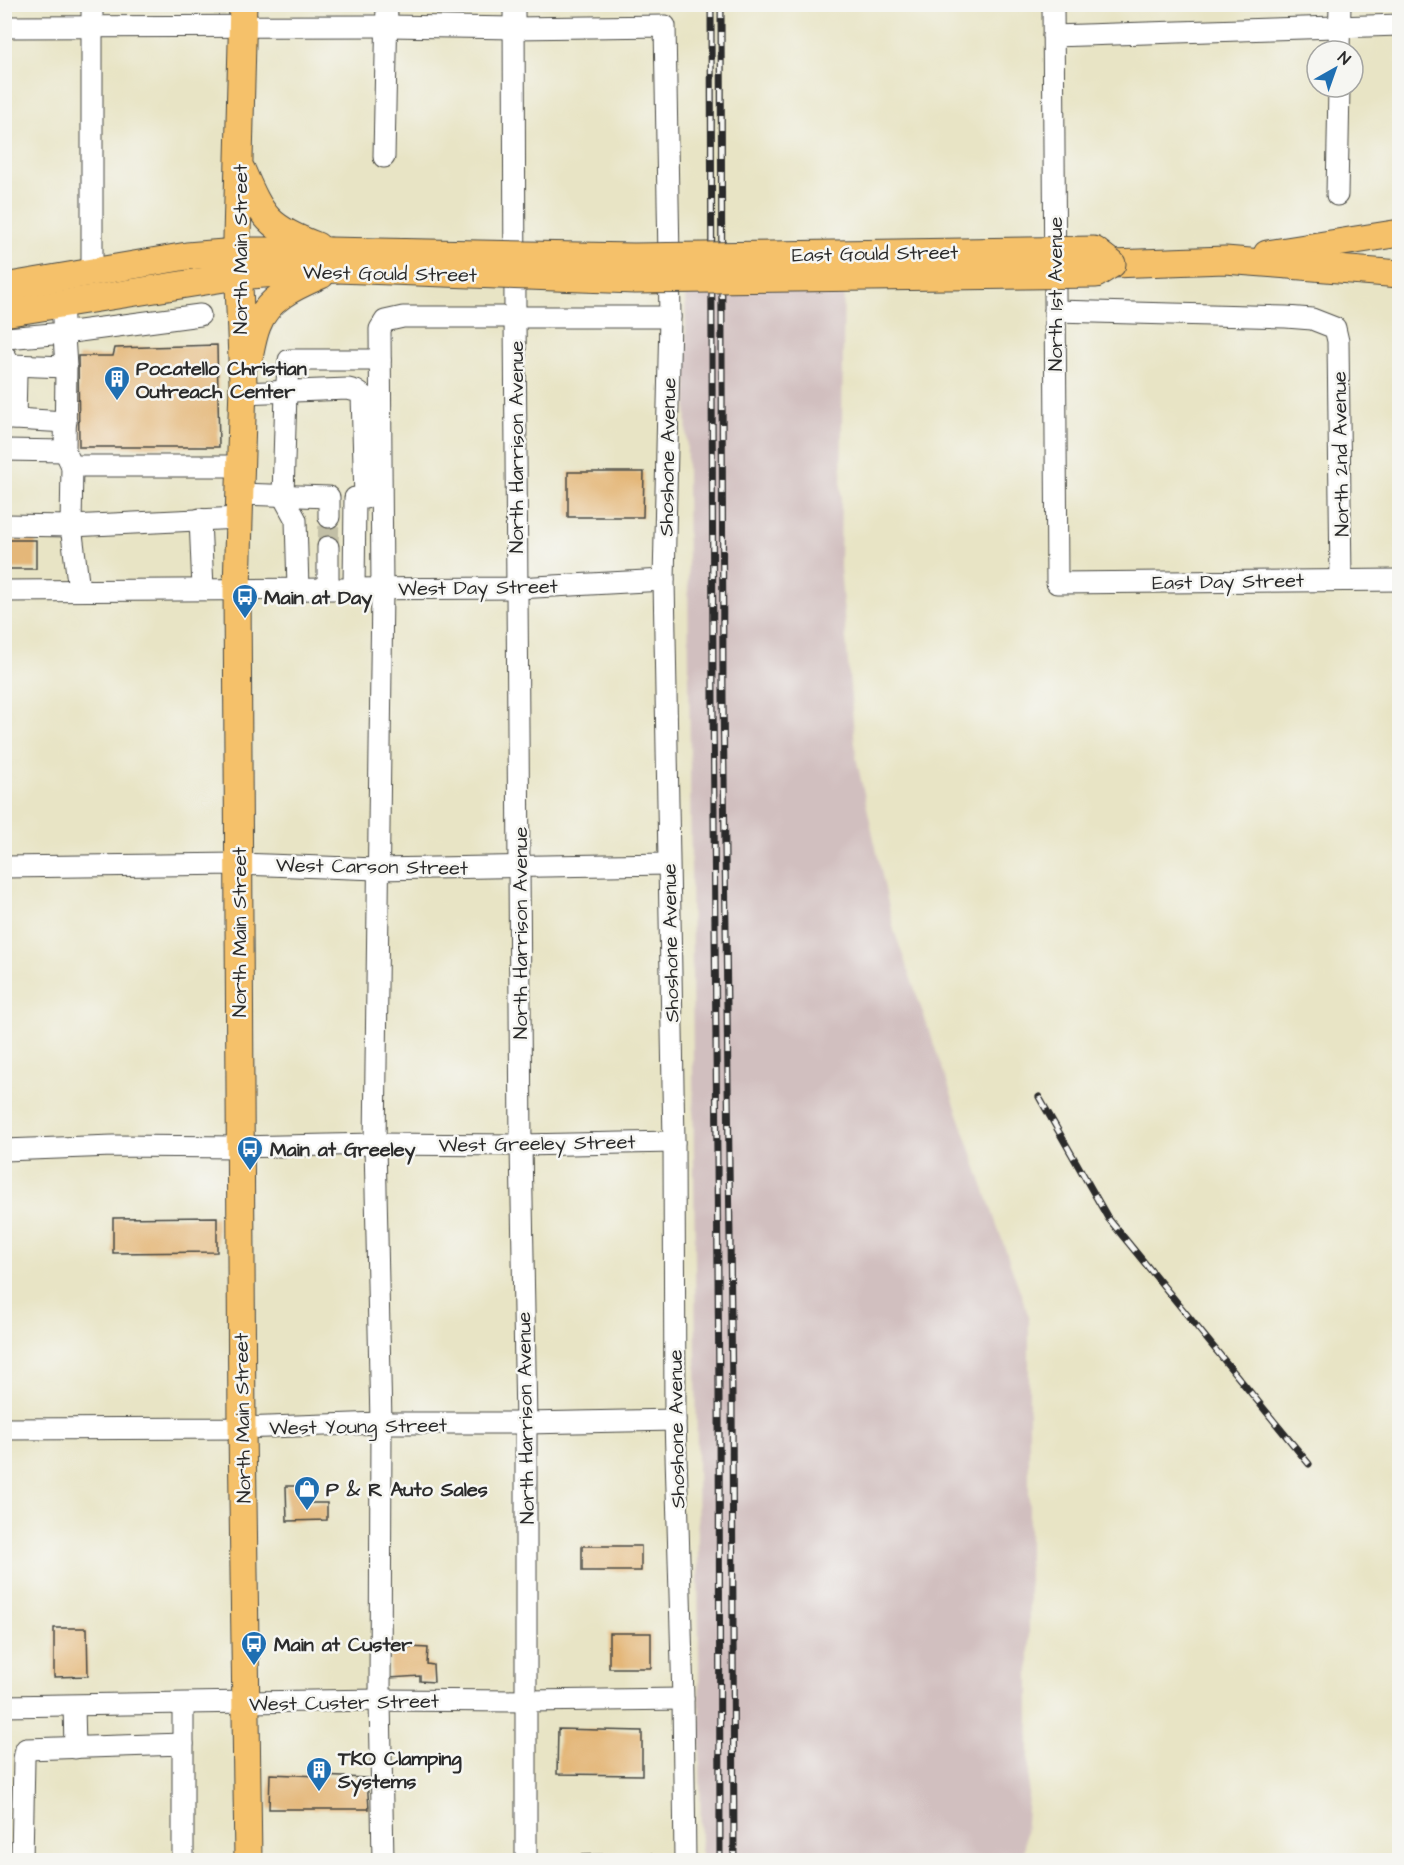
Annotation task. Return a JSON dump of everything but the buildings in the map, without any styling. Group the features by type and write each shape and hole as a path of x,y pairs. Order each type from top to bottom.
{"main road":[{"name":"North Main Street","path":"243,16 238,263 243,388 237,589 242,1428 248,1860"},
{"path":"239,165 254,200 266,218 278,229 333,260 284,293 267,309 257,324 243,388"},
{"path":"1225,260 1400,233"},
{"name":"West Gould Street","path":"6,333 92,272 188,256 238,263 333,260 634,269"},
{"name":"East Gould Street","path":"634,269 1096,274 1112,264 1225,260 1400,274"},
{"name":"West Gould Street","path":"6,333 62,304 238,263"}],"street":[{"path":"92,4 92,272"},
{"path":"384,157 387,4"},
{"name":"North Harrison Avenue","path":"514,4 521,1145 526,1423 526,1860"},
{"name":"North 1st Avenue","path":"1053,4 1057,584"},
{"path":"1340,4 1340,39"},
{"path":"4,27 91,28 243,16 388,26 515,28"},
{"path":"1053,36 1400,25"},
{"name":"Shoshone Avenue","path":"515,28 665,26 670,317 664,580 674,1142 675,1420 685,1860"},
{"path":"1337,195 1339,99"},
{"path":"62,304 71,526 79,590"},
{"name":"North 2nd Avenue","path":"1055,311 1286,317 1312,320 1335,328 1338,341 1341,580"},
{"path":"6,333 63,333 200,315"},
{"path":"354,588 367,498 380,360 380,329 385,321 403,317 670,317"},
{"path":"6,333 66,367"},
{"path":"6,333 16,375 10,419 66,422"},
{"path":"298,588 296,520 283,496 289,360 380,360"},
{"path":"243,388 286,392 348,389 362,395 367,498 382,589 375,1144 381,1423 380,1700 383,1860"},
{"path":"4,450 69,459 240,466"},
{"path":"4,525 71,526 200,519 239,506 283,496 329,507 367,498"},
{"path":"200,519 203,589"},
{"path":"328,547 328,588"},
{"name":"West Day Street","path":"4,591 517,588 664,580"},
{"name":"East Day Street","path":"1057,584 1400,580"},
{"name":"West Carson Street","path":"4,867 238,864 377,869 668,864"},
{"name":"West Greeley Street","path":"4,1150 113,1146 240,1148 375,1144 521,1145 674,1142"},
{"name":"West Young Street","path":"4,1429 242,1428 381,1423 675,1420"},
{"name":"West Custer Street","path":"4,1706 380,1700 683,1699"},
{"path":"183,1704 183,1860"},
{"path":"74,1706 75,1748"},
{"path":"22,1860 26,1749 183,1744"}],"shaded area":[{"path":"844,278 840,567 856,757 894,930 1029,1317 1029,1783 1023,1860 701,1860 685,280"}],"tunnel":[{"path":"328,547 329,517"}],"railway":[{"path":"711,4 720,1860"},
{"path":"721,4 723,698 732,1392 734,1860"},
{"path":"1039,1097 1108,1218 1309,1464"}],"place":[{"name":"Pocatello Christian Outreach Center","path":"117,402"},
{"name":"Main at Day","path":"245,620"},
{"name":"Main at Greeley","path":"250,1172"},
{"name":"P & R Auto Sales","path":"307,1512"},
{"name":"Main at Custer","path":"254,1667"},
{"name":"TKO Clamping Systems","path":"319,1793"}]}
